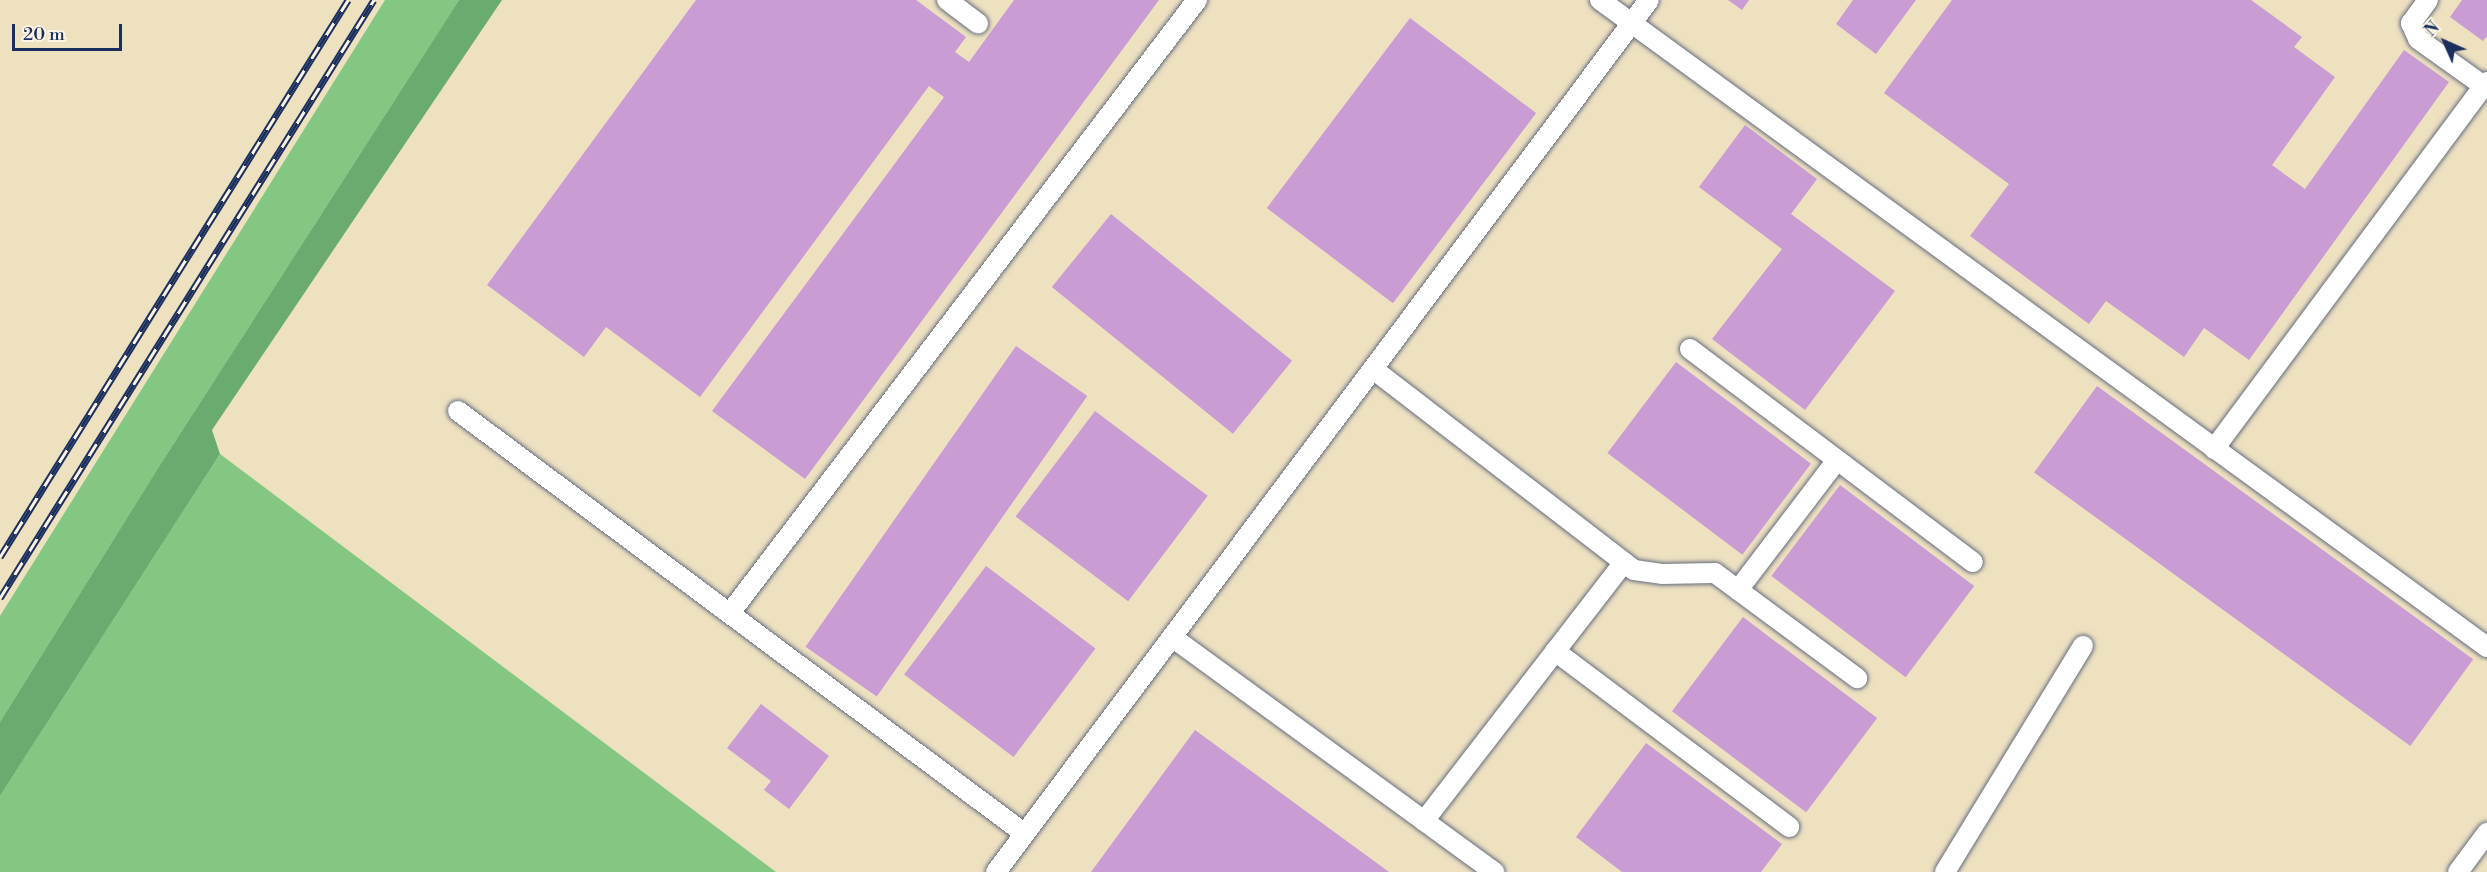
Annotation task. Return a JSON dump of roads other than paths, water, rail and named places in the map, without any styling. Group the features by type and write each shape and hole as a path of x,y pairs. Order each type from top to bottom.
{"lane":[{"path":"947,0 978,23"},
{"path":"730,613 1197,0"},
{"path":"1600,0 2487,647"},
{"path":"996,872 1649,0"},
{"path":"2214,448 2486,84 2418,39 2411,23 2428,0"},
{"path":"1690,349 1973,562"},
{"path":"1373,369 1634,570 1662,574 1715,573 1857,678"},
{"path":"458,411 1025,834"},
{"path":"1738,590 1837,460"},
{"path":"1424,821 1624,562"},
{"path":"1172,637 1494,872"},
{"path":"1945,872 2083,646"},
{"path":"1555,651 1789,827"},
{"path":"2458,872 2487,833"}],"railway":[{"path":"0,557 348,0"},
{"path":"0,598 374,0"}]}
